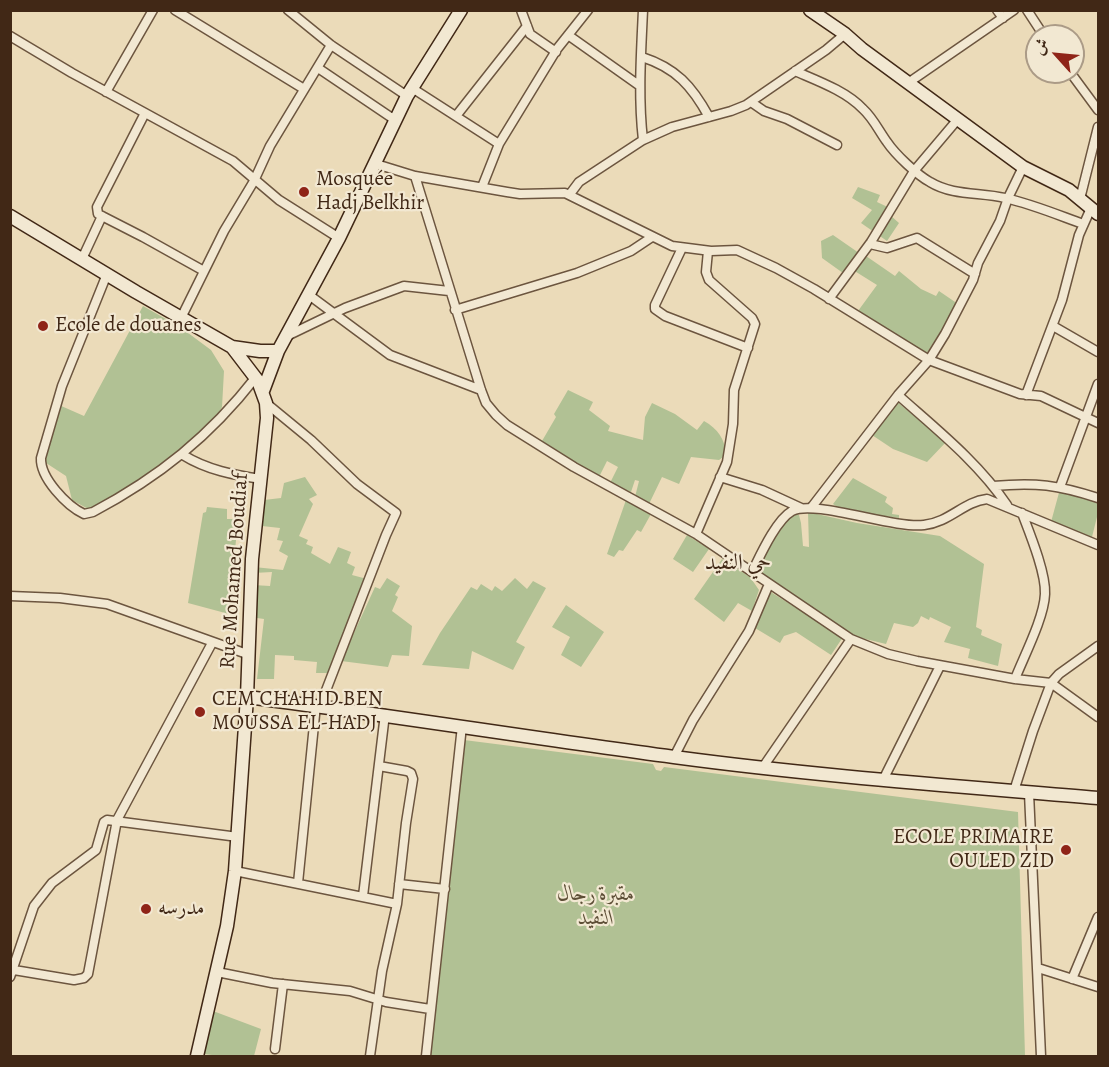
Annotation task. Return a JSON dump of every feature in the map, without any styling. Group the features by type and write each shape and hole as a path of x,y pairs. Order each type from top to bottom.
{"main road":[{"path":"264,397 278,351 339,238 395,120 461,10"},
{"path":"812,11 1023,167 1069,190 1095,211"},
{"name":"Rue Mohamed Boudiaf","path":"10,216 232,346 260,351 278,351"},
{"name":"Rue Mohamed Boudiaf","path":"197,1056 218,972 235,871 247,697 252,559 267,418 264,397 256,377 232,346"},
{"path":"247,697 385,714 674,757 883,780 1098,798"}],"street":[{"path":"106,92 153,10"},
{"path":"176,10 304,89"},
{"path":"288,10 331,45 410,92 456,116 499,144"},
{"path":"521,10 530,34 556,52"},
{"path":"482,187 499,144 556,52 588,10"},
{"path":"643,140 640,86 644,10"},
{"path":"908,83 1000,14 1014,10"},
{"path":"1027,10 1036,24"},
{"path":"456,116 527,26"},
{"path":"570,194 579,182 643,140 672,127 731,111 751,102 845,34"},
{"path":"568,35 640,86"},
{"path":"10,36 106,92 233,161 254,181 304,218 339,238"},
{"path":"181,318 224,231 254,181 270,146 331,45"},
{"path":"642,57 660,63 677,75 696,94 709,117"},
{"path":"318,68 395,120"},
{"path":"795,71 857,103 867,112 889,145 914,171 942,189 1008,198 1083,224"},
{"path":"1079,84 1098,110"},
{"path":"751,102 764,111 787,118 837,145"},
{"path":"145,113 97,207 98,214 204,272"},
{"path":"829,299 870,244 914,171 958,119"},
{"path":"1080,200 1098,127"},
{"path":"376,164 415,176 520,194 570,194 672,246 708,251 737,250 776,268 928,360 1020,394 1041,396 1098,423"},
{"path":"811,508 898,395 928,360 952,320 975,274 1023,167"},
{"path":"415,176 481,390 486,403 507,425 583,472 696,534 851,639 888,654 940,666 1051,683 1098,717"},
{"path":"1026,395 1066,289 1083,224 1095,211"},
{"path":"82,259 102,216"},
{"path":"455,310 578,273 615,259 643,245 652,237"},
{"path":"870,244 887,248 917,238 975,274"},
{"path":"682,248 655,309 664,316 748,348"},
{"path":"696,534 731,444 734,390 754,330 754,321 707,277 708,251"},
{"path":"106,274 53,412 41,458 42,468 54,488 81,513 87,514 112,502 153,477 183,454 227,412 256,377"},
{"path":"286,336 333,313 404,286 449,291"},
{"path":"309,296 390,355 481,390"},
{"path":"1053,326 1098,352"},
{"path":"1060,487 1098,384"},
{"path":"898,395 966,457 1009,507"},
{"path":"264,397 357,484 394,509 396,513 318,706 298,883"},
{"path":"183,454 216,470 261,480"},
{"path":"720,477 762,490 801,508 881,521 923,525 945,520 964,507 981,500 994,500 1098,545"},
{"path":"993,486 1029,484 1060,487 1098,498"},
{"path":"752,572 786,516 801,508"},
{"path":"1015,679 1040,616 1045,595 1038,562 1022,513"},
{"path":"674,757 693,720 749,632 769,584"},
{"path":"10,596 60,598 107,604 247,654"},
{"path":"763,767 851,639"},
{"path":"212,643 117,820 88,974 84,978 74,980 12,974 27,924 41,894 96,850 104,822 107,820 117,820 238,837"},
{"path":"1014,791 1051,683 1059,674 1098,646"},
{"path":"883,780 940,666"},
{"path":"363,896 385,714"},
{"path":"426,1056 462,726"},
{"path":"370,1056 382,971 397,904 413,776 407,771 379,766"},
{"path":"1029,793 1041,1056"},
{"path":"235,871 397,904"},
{"path":"399,884 445,889"},
{"path":"1072,979 1098,917"},
{"path":"1038,968 1098,987"},
{"path":"218,972 283,984 350,991 430,1009"},
{"path":"275,1049 283,984"}],"green space":[{"path":"858,187 880,195 877,202 894,210 891,216 899,223 887,241 861,223 872,210 852,198"},
{"path":"833,235 859,253 843,273 822,258 821,241"},
{"path":"866,256 895,276 899,271 921,289 936,296 939,291 958,304 925,356 858,311 877,285 853,270"},
{"path":"143,306 180,327 211,350 224,371 222,407 215,420 152,475 90,510 72,500 66,476 43,461 59,405 84,416"},
{"path":"568,390 593,402 589,410 610,426 608,431 643,440 645,417 652,403 675,414 697,430 704,421 720,435 726,455 719,460 691,457 679,484 662,477 649,504 635,497 639,481 635,480 631,492 610,483 618,467 607,461 599,477 542,441"},
{"path":"896,401 946,442 927,462 893,449 872,435"},
{"path":"305,477 317,495 309,499 313,504 299,536 308,540 306,544 313,547 311,553 330,564 338,547 351,552 347,563 355,567 352,575 367,579 336,661 332,660 331,673 316,673 317,662 294,660 294,656 275,655 274,679 257,679 264,619 250,617 253,585 270,586 272,572 254,573 254,567 283,570 288,556 279,551 283,541 277,540 280,528 262,526 264,500 281,498 284,483"},
{"path":"853,478 887,497 885,502 893,508 892,514 899,515 899,518 842,510 833,504"},
{"path":"1060,489 1098,501 1098,513 1092,537 1051,522"},
{"path":"626,500 651,514 641,532 637,530 623,551 619,550 614,557 607,554"},
{"path":"207,507 227,509 227,519 238,519 229,614 188,603 203,513 206,512"},
{"path":"808,512 857,523 940,536 984,564 976,627 982,630 981,635 1002,644 998,666 968,658 970,649 944,642 951,627 930,617 929,620 921,616 913,627 894,623 886,644 857,637 757,571 761,545 778,525 793,514 799,515 803,546 809,547"},
{"path":"687,535 709,549 693,572 673,559"},
{"path":"722,559 750,577 759,590 752,611 738,603 724,622 694,599"},
{"path":"387,578 400,586 395,595 398,597 392,611 412,626 409,656 392,655 388,667 341,661 375,587 380,589"},
{"path":"515,578 527,589 533,581 546,588 516,642 525,647 513,670 472,651 469,669 422,665 471,587 477,590 481,584 492,591 495,586 502,591"},
{"path":"769,591 843,637 831,655 796,632 784,636 780,643 755,628"},
{"path":"566,605 604,632 581,667 561,655 570,637 552,627"},
{"name":"مقبرة رجال النفيد","path":"464,740 653,764 656,770 661,771 664,767 1018,812 1025,1056 430,1056"},
{"path":"213,1011 261,1029 254,1056 203,1054"}],"place":[{"name":"Mosquée Hadj Belkhir","path":"304,192"},
{"name":"Ecole de douanes","path":"43,326"},
{"name":"CEM CHAHID BEN MOUSSA EL-HADJ","path":"200,712"},
{"name":"ECOLE PRIMAIRE OULED ZID","path":"1066,850"},
{"name":"مدرسه","path":"146,909"}],"district":[{"name":"حي النفيد","path":"738,564"}]}
